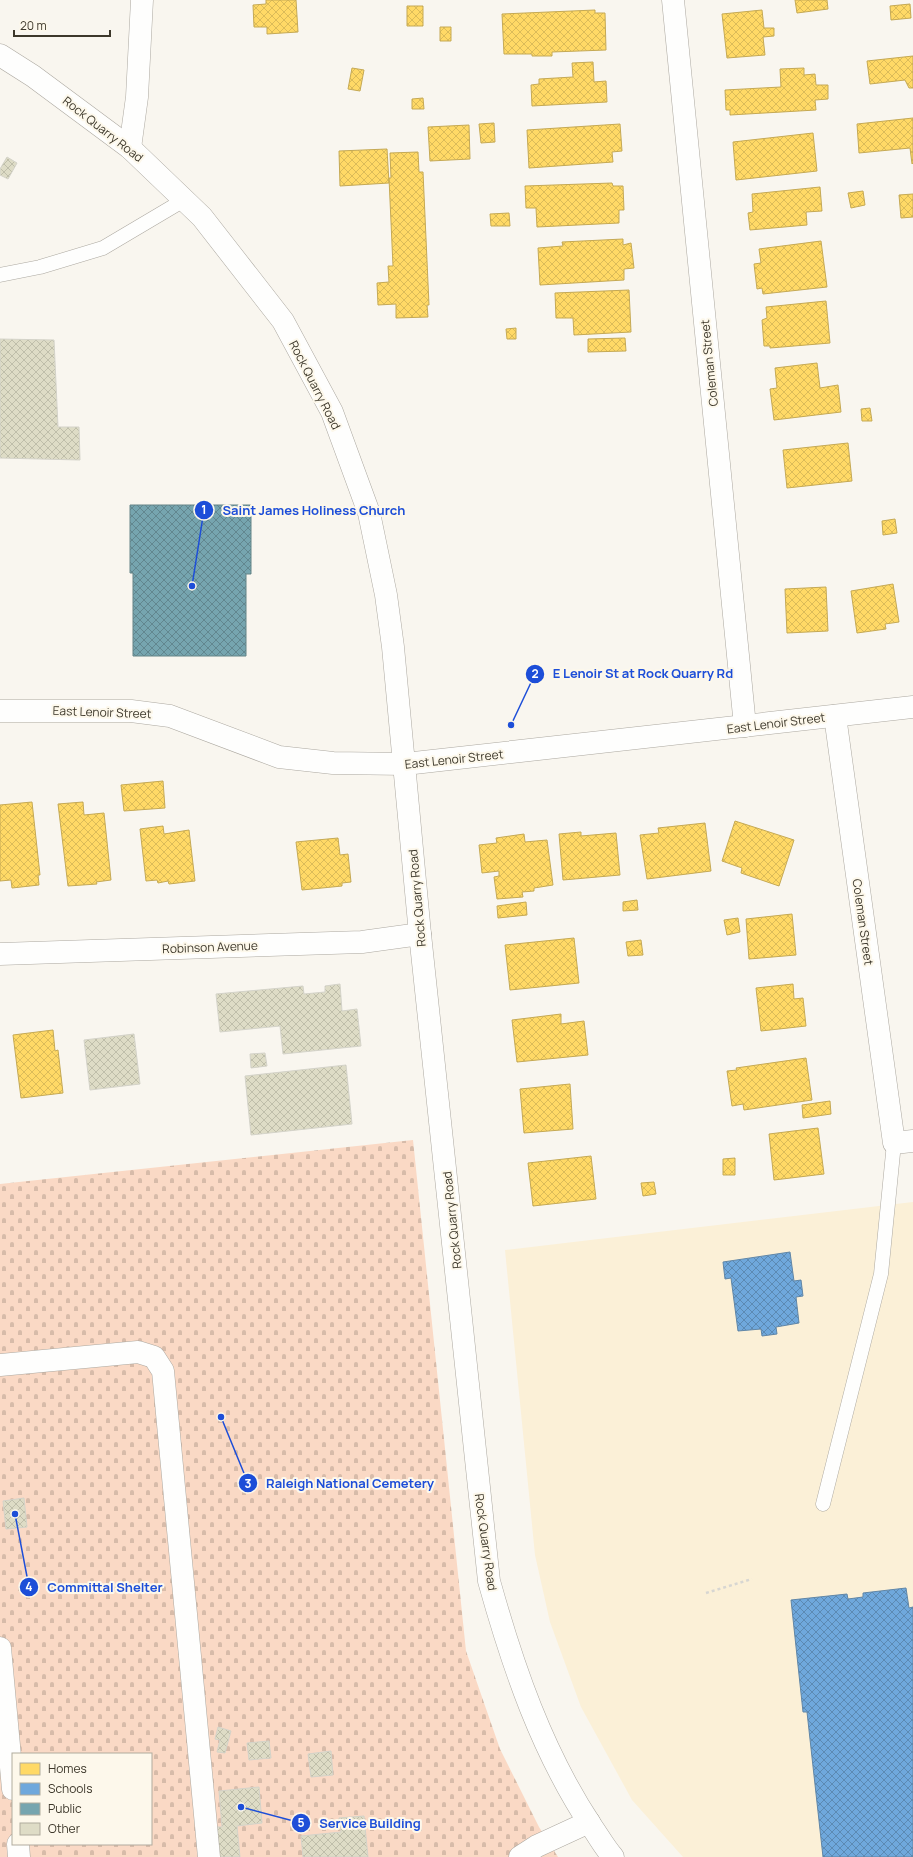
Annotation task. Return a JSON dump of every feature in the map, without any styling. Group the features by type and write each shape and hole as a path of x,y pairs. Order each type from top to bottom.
{"street":[{"path":"130,148 137,97 142,0"},
{"name":"Coleman Street","path":"673,0 745,726"},
{"name":"Rock Quarry Road","path":"0,55 33,76 130,148 202,217 283,322 332,412 369,513 385,588 393,647 420,934 489,1581 507,1643 542,1738 576,1802 613,1857"},
{"name":"East Lenoir Street","path":"0,711 131,711 170,716 279,758 333,763 405,764 913,707"},
{"name":"Coleman Street","path":"835,716 900,1137"},
{"name":"Robinson Avenue","path":"0,954 362,942 420,934"},
{"path":"0,1365 138,1352 154,1357 163,1370 210,1857"},
{"path":"0,1648 12,1778"},
{"path":"520,1857 538,1846 589,1822"},
{"path":"18,1845 19,1857"}],"lane":[{"path":"0,275 40,267 103,248 184,200"},
{"path":"823,1504 881,1274 900,1137"}],"path":[{"path":"706,1593 752,1579"}],"shaded area":[{"path":"913,1202 913,1857 683,1857 632,1800 581,1707 550,1622 535,1555 505,1250"}],"green space":[{"path":"413,1140 466,1651 500,1749 539,1827 558,1857 0,1857 0,1184"}],"building: Homes":[{"path":"266,0 296,0 298,32 267,34 267,27 254,27 253,5 266,4"},
{"path":"795,0 827,0 828,9 797,13"},
{"path":"910,4 911,18 891,20 890,6"},
{"path":"407,6 423,6 423,26 407,26"},
{"path":"595,10 595,13 605,13 606,50 552,52 552,56 504,54 502,14"},
{"path":"762,10 764,28 774,28 774,36 763,37 765,55 727,58 722,14"},
{"path":"440,27 451,27 451,41 440,41"},
{"path":"913,56 913,88 909,88 905,80 870,84 867,61"},
{"path":"593,62 594,82 606,81 607,102 532,106 531,85 539,84 539,79 573,77 572,63"},
{"path":"352,68 364,70 360,91 348,89"},
{"path":"804,68 804,75 815,74 816,85 828,85 828,99 815,100 816,110 730,115 730,110 726,110 725,90 781,87 780,69"},
{"path":"423,98 424,109 412,109 412,99"},
{"path":"913,118 912,164 910,148 859,153 857,124"},
{"path":"494,123 495,142 481,143 479,124"},
{"path":"620,124 622,151 612,152 613,162 529,168 527,130"},
{"path":"469,125 470,159 430,161 428,127"},
{"path":"813,133 817,171 736,180 733,142"},
{"path":"387,149 389,183 340,186 339,151"},
{"path":"418,152 419,172 423,172 429,305 427,305 428,317 396,318 396,304 378,305 377,283 389,282 388,266 393,266 389,178 391,178 390,153"},
{"path":"612,183 613,186 623,186 624,210 619,210 619,223 537,227 536,208 526,208 525,186"},
{"path":"820,187 822,211 806,212 807,225 750,230 748,213 753,212 752,194"},
{"path":"863,191 865,205 851,208 848,193"},
{"path":"913,194 913,217 901,218 899,195"},
{"path":"509,213 510,226 491,226 490,214"},
{"path":"623,239 623,245 631,243 634,268 624,269 624,280 540,285 538,248 563,246 562,242"},
{"path":"821,241 827,287 763,294 762,288 757,289 754,264 761,263 759,249"},
{"path":"629,290 631,332 574,335 573,318 556,318 555,293"},
{"path":"826,301 830,343 770,348 770,346 764,346 762,320 767,318 766,307"},
{"path":"516,328 516,339 507,339 506,329"},
{"path":"625,338 626,351 588,352 588,339"},
{"path":"817,363 820,388 838,385 841,412 774,420 770,389 777,388 775,368"},
{"path":"870,408 872,421 862,421 861,409"},
{"path":"848,443 852,481 787,488 783,450"},
{"path":"895,519 897,533 883,535 882,521"},
{"path":"893,584 899,622 885,624 886,629 857,633 851,591"},
{"path":"826,587 828,631 787,633 785,589"},
{"path":"163,781 165,808 124,811 121,785"},
{"path":"32,802 40,875 38,875 39,885 12,888 11,880 0,881 0,805"},
{"path":"83,802 84,815 104,813 111,880 96,882 97,884 68,886 58,804"},
{"path":"735,821 794,840 779,886 741,873 742,868 722,861"},
{"path":"705,823 711,871 647,879 640,835 659,833 658,828"},
{"path":"163,826 164,834 189,830 195,881 169,884 168,881 158,883 157,880 146,881 140,829"},
{"path":"581,832 581,836 616,833 620,875 563,880 559,834"},
{"path":"524,834 525,842 547,840 553,885 534,888 534,891 522,892 523,897 497,899 494,877 499,876 499,871 482,873 479,845 497,843 496,838"},
{"path":"338,838 340,855 348,854 351,882 342,883 342,886 302,890 296,842"},
{"path":"637,900 638,910 623,911 623,902"},
{"path":"526,902 527,915 498,918 497,906"},
{"path":"792,914 796,955 749,959 746,919"},
{"path":"738,918 740,932 727,935 724,920"},
{"path":"574,938 579,983 510,990 505,945"},
{"path":"641,940 643,955 628,956 626,942"},
{"path":"793,984 794,999 803,998 806,1026 761,1031 756,988"},
{"path":"561,1014 561,1024 584,1021 588,1055 517,1062 512,1020"},
{"path":"53,1030 55,1051 58,1050 63,1093 21,1098 13,1035"},
{"path":"806,1058 812,1100 744,1110 743,1104 732,1106 727,1071 737,1070 736,1068"},
{"path":"570,1084 573,1129 524,1133 520,1089"},
{"path":"830,1101 831,1114 803,1118 802,1105"},
{"path":"818,1128 824,1174 774,1180 769,1134"},
{"path":"591,1156 596,1199 533,1206 528,1163"},
{"path":"735,1158 735,1175 723,1175 723,1159"},
{"path":"654,1182 656,1194 643,1196 641,1183"}],"building: Schools":[{"path":"790,1252 794,1281 801,1280 803,1296 796,1297 799,1323 776,1327 777,1334 762,1336 761,1329 738,1331 731,1278 725,1279 723,1262"},
{"path":"906,1588 909,1608 913,1607 913,1857 823,1857 807,1712 803,1712 791,1600 847,1594 848,1599 863,1597 863,1593"}],"building: Public":[{"path":"130,505 251,505 251,574 246,574 246,656 133,656 133,573 130,573"}],"building: Other":[{"path":"7,157 17,163 8,179 0,175 0,169"},
{"path":"0,339 54,340 58,427 79,427 80,460 0,458"},
{"path":"340,984 342,1011 357,1009 361,1046 283,1054 280,1026 220,1032 216,994 303,986 304,994 325,992 325,986"},
{"path":"134,1034 140,1084 90,1090 84,1040"},
{"path":"265,1053 267,1066 251,1068 250,1054"},
{"path":"346,1065 352,1124 251,1135 245,1076"},
{"path":"24,1498 27,1527 6,1529 3,1501"},
{"path":"218,1727 231,1731 225,1753 217,1752 220,1740 215,1739"},
{"path":"269,1741 271,1758 249,1760 247,1743"},
{"path":"331,1751 333,1775 311,1777 308,1754"},
{"path":"259,1787 262,1823 237,1826 240,1857 218,1857 215,1827 222,1827 219,1791"},
{"path":"364,1816 368,1857 303,1857 301,1836 341,1832 339,1818"}],"place":[{"name":"Saint James Holiness Church","path":"192,586"},
{"name":"E Lenoir St at Rock Quarry Rd","path":"511,725"},
{"name":"Raleigh National Cemetery","path":"221,1417"},
{"name":"Committal Shelter","path":"15,1514"},
{"name":"Service Building","path":"241,1807"}]}
